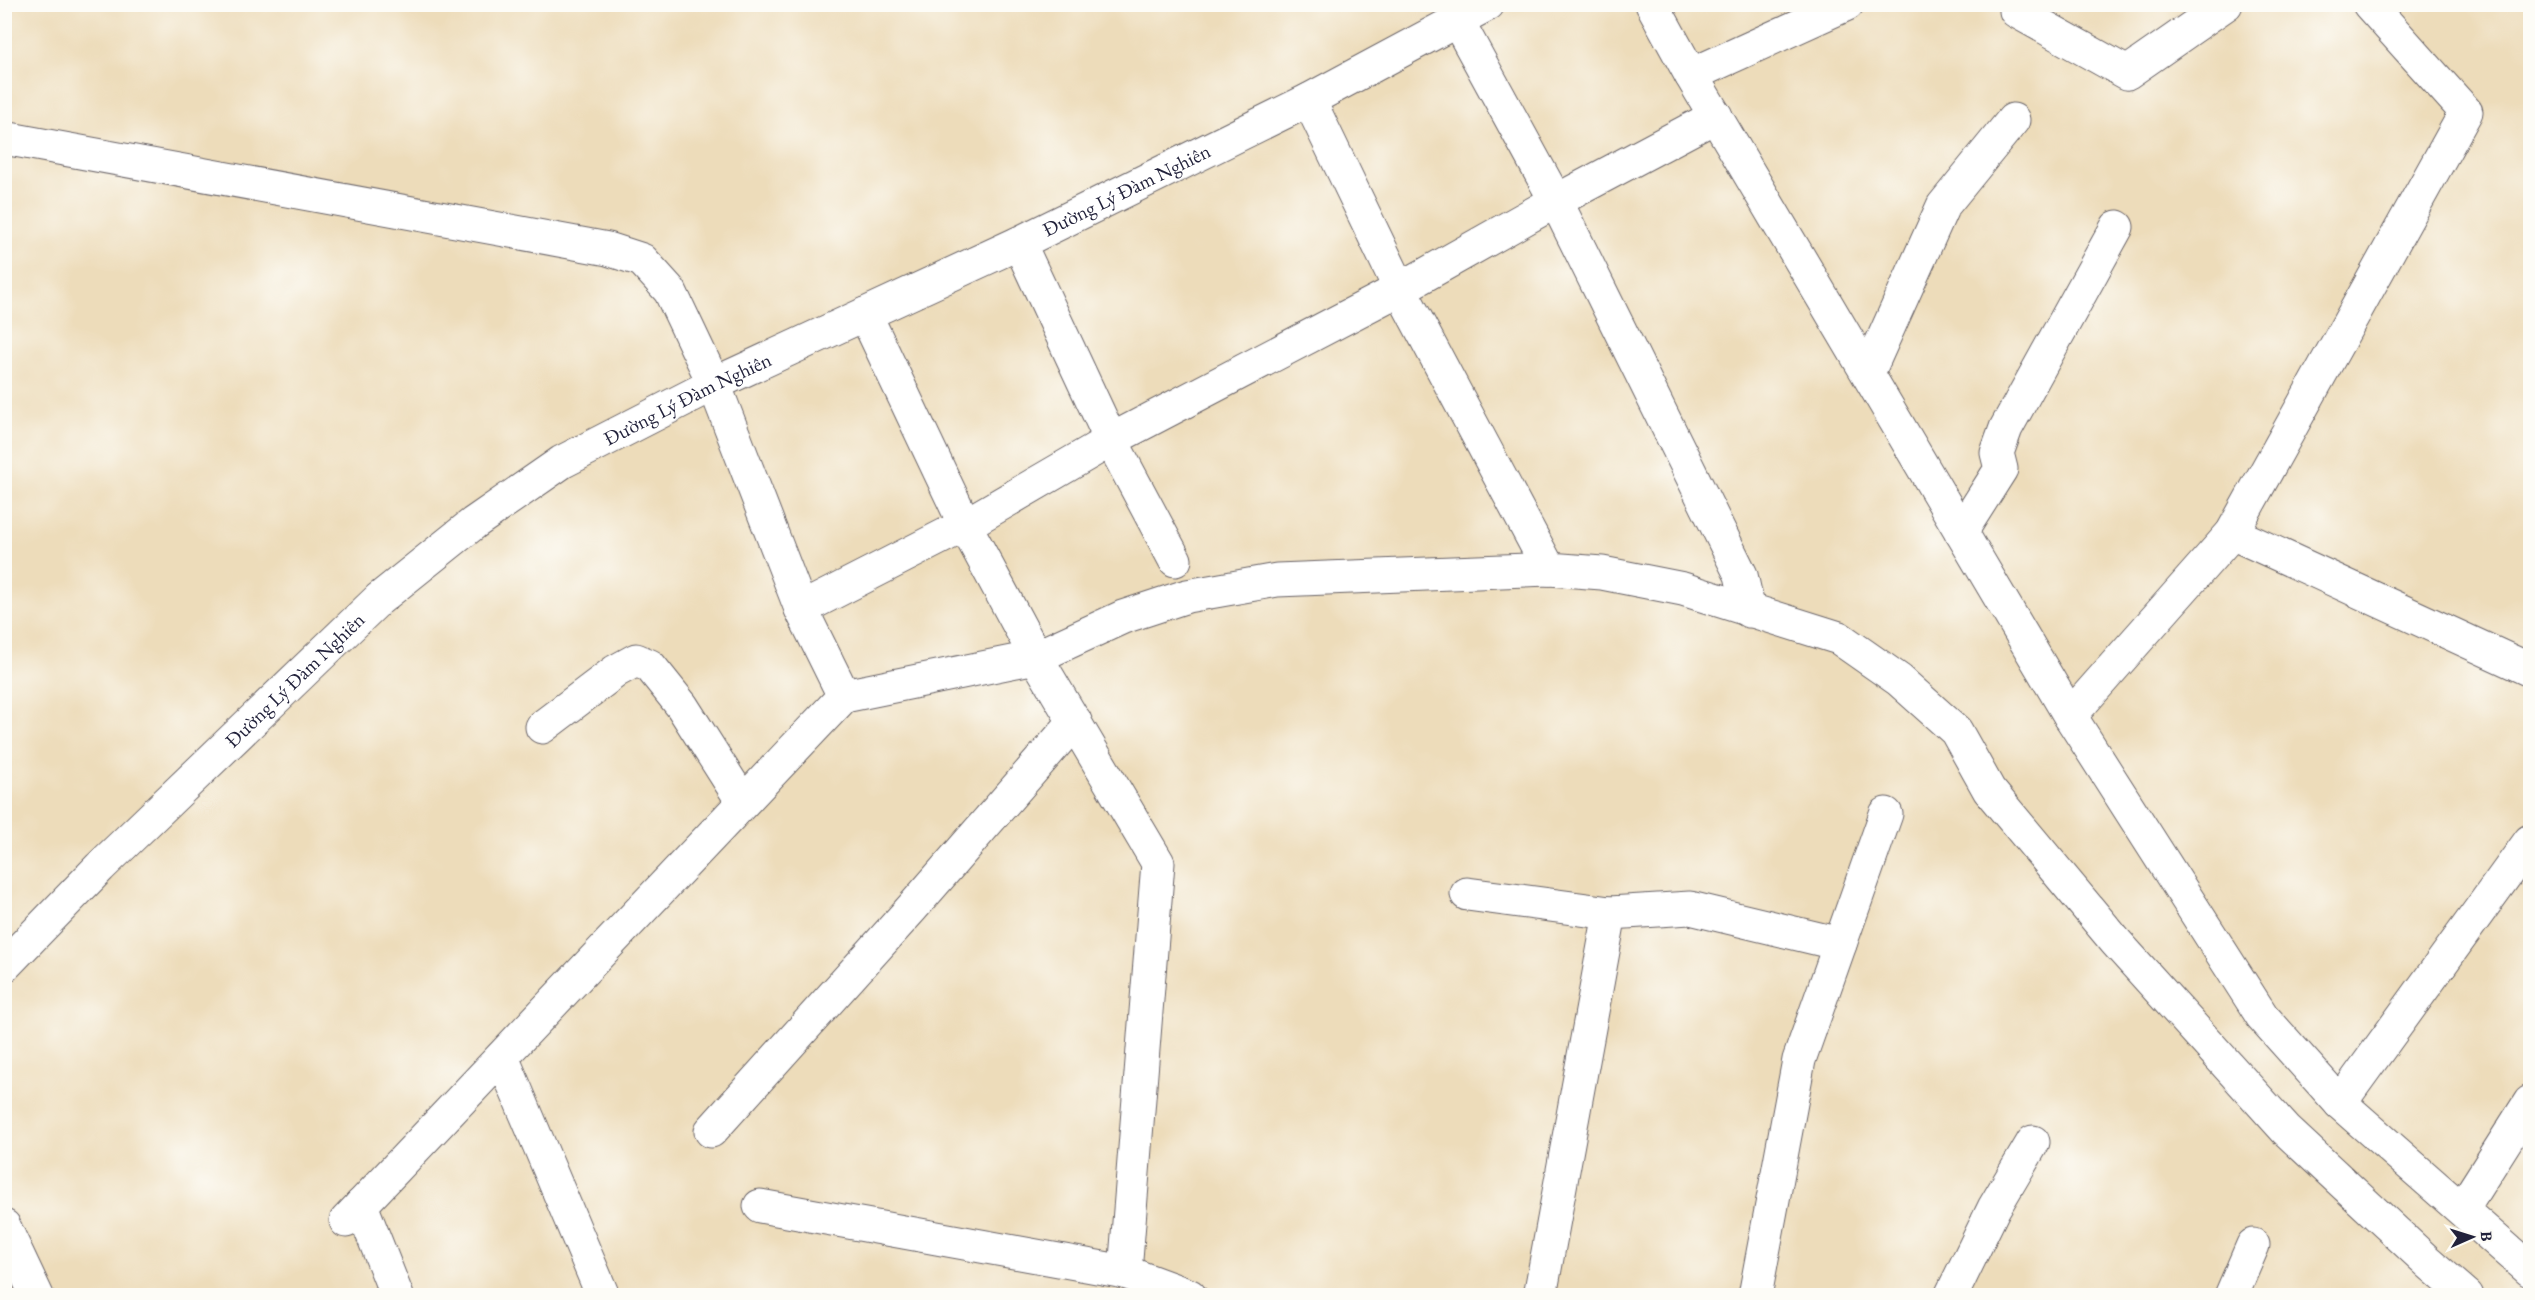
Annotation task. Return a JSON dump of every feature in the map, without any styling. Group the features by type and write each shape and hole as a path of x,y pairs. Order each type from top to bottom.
{"street":[{"name":"Đường Lý Đàm Nghiên","path":"4,966 100,867 379,599 474,523 562,462 714,384 1019,243 1309,100 1488,4"},
{"path":"1652,4 1691,75 2070,716 2262,1016 2340,1103 2530,1270"},
{"path":"1691,75 1847,4"},
{"path":"2016,11 2127,73 2226,4"},
{"path":"2070,716 2232,533 2466,112 2369,4"},
{"path":"1457,20 1556,201 1741,575 1749,611"},
{"path":"1309,100 1400,289 1549,569"},
{"path":"801,609 965,525 1111,440 1400,289 1556,201 1716,116"},
{"path":"1868,374 1943,206 2013,120"},
{"path":"4,138 597,246 642,260 670,291 714,384 801,609 844,696"},
{"path":"1961,532 2001,469 1997,453 2006,428 2117,227"},
{"path":"1019,243 1111,440 1174,560"},
{"path":"865,314 965,525 1036,657 1158,863 1125,1272"},
{"path":"2232,533 2530,670"},
{"path":"397,1296 353,1213 844,696 1036,657 1124,617 1187,596 1277,580 1549,569 1602,573 1683,589 1839,638 1899,680 1956,731 1989,790 2109,933 2286,1130 2467,1296"},
{"path":"542,727 616,671 636,660 650,666 682,706 743,802"},
{"path":"711,1131 912,908 1075,721"},
{"path":"1755,1296 1799,1060 1886,814"},
{"path":"2340,1103 2530,841"},
{"path":"1467,894 1610,913 1690,908 1840,944"},
{"path":"1540,1296 1610,913"},
{"path":"502,1057 603,1296"},
{"path":"2462,1209 2530,1102"},
{"path":"1951,1296 1994,1208 2033,1142"},
{"path":"760,1206 1125,1272 1190,1296"},
{"path":"4,1226 37,1296"},
{"path":"2231,1296 2253,1245"}]}
